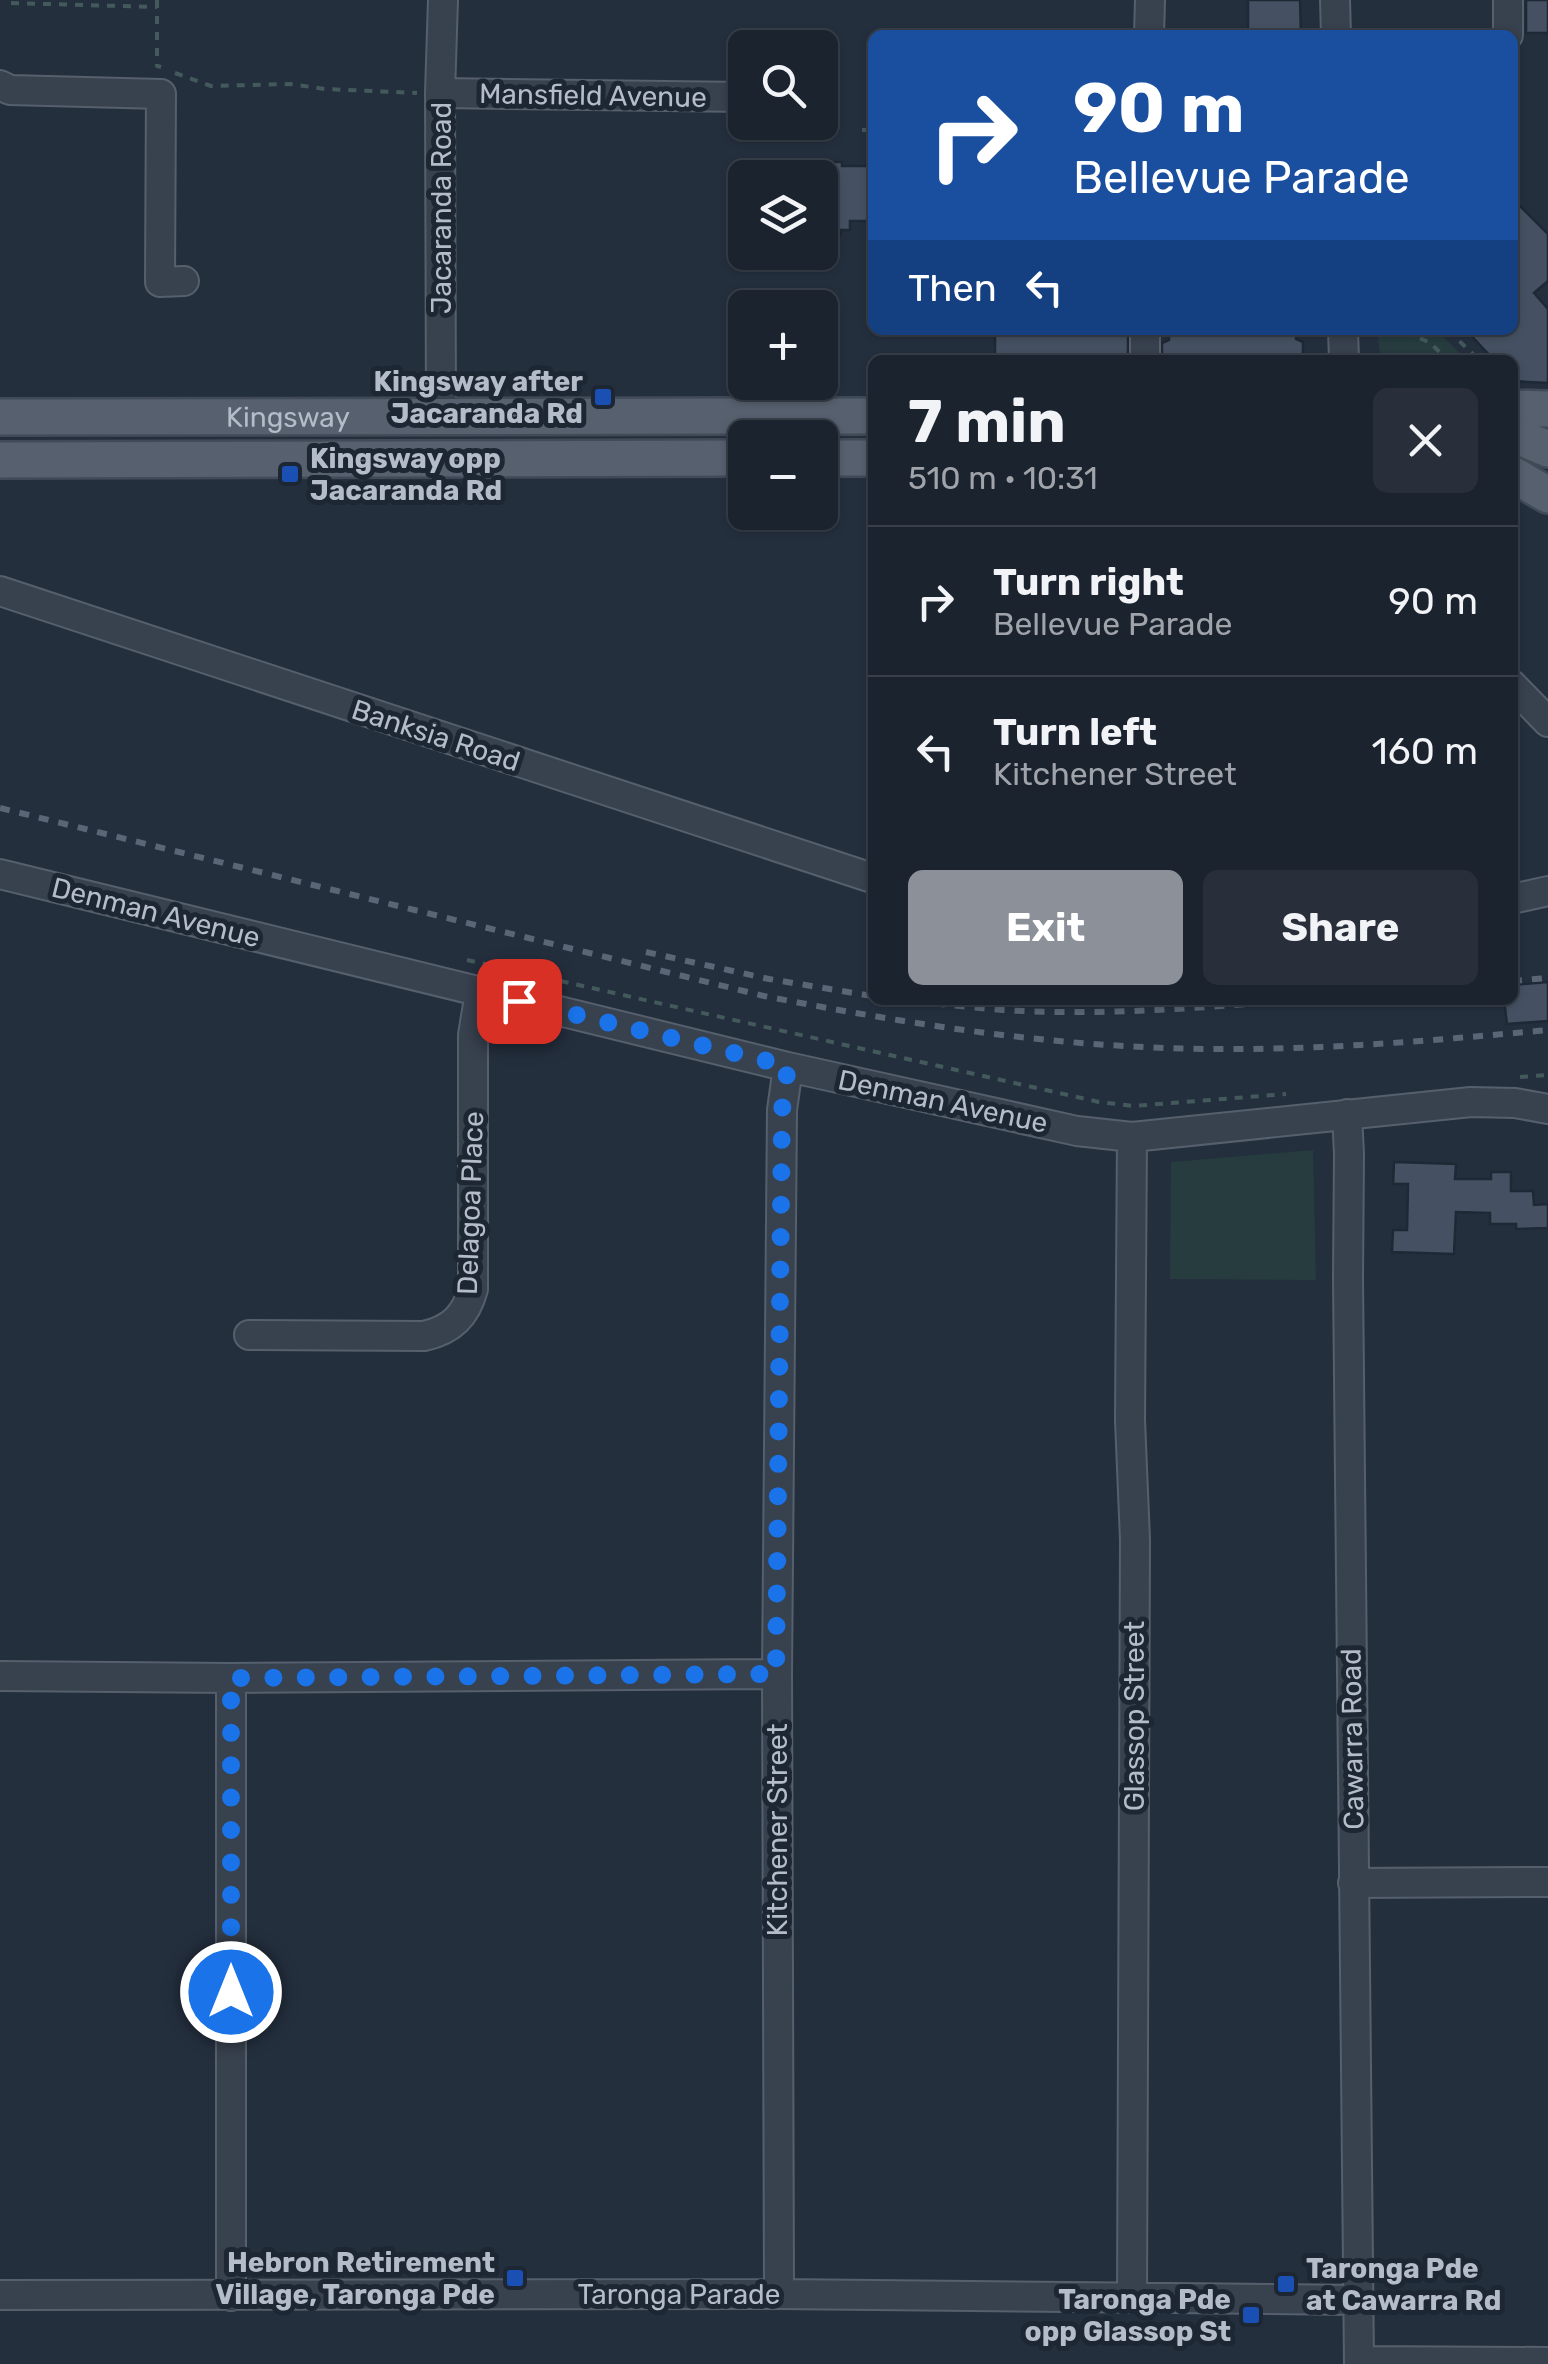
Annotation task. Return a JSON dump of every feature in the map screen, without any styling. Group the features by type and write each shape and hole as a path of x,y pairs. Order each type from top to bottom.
{"main road":[{"path":"1518,408 1548,409"},
{"path":"441,416 443,459"},
{"name":"Kingsway","path":"0,417 868,416"},
{"path":"1518,436 1548,449"},
{"name":"Kingsway","path":"0,460 728,458"},
{"path":"838,458 868,458"},
{"path":"1518,478 1548,495"}],"street":[{"name":"Jacaranda Road","path":"441,416 442,0"},
{"path":"1149,30 1150,0"},
{"path":"1336,0 1336,30"},
{"path":"1508,0 1508,30"},
{"path":"0,85 10,90 161,94 160,282 184,281"},
{"name":"Mansfield Avenue","path":"440,93 728,97"},
{"name":"Banksia Road","path":"0,591 868,877"},
{"path":"1518,690 1548,722"},
{"name":"Denman Avenue","path":"0,874 788,1066 1078,1130 1132,1136 1470,1102 1515,1103 1548,1109"},
{"path":"1518,898 1548,891"},
{"name":"Delagoa Place","path":"250,1335 424,1336 448,1328 465,1312 473,1288 473,1035 480,992"},
{"name":"Kitchener Street","path":"778,2294 776,1674 782,1110 788,1066"},
{"name":"Cawarra Road","path":"1347,1114 1359,2362"},
{"name":"Glassop Street","path":"1132,1136 1132,2296"},
{"path":"0,1676 776,1674"},
{"path":"231,1678 231,2296"},
{"path":"1353,1883 1548,1882"},
{"name":"Taronga Parade","path":"0,2295 778,2294 1358,2300"},
{"path":"1359,2362 1548,2362"}],"path":[{"path":"157,0 157,66 211,86 290,84 440,93"},
{"path":"12,3 156,8"},
{"path":"862,130 868,130"},
{"path":"1411,335 1429,342 1443,355"},
{"path":"1453,335 1474,355"},
{"path":"469,961 1099,1102 1134,1106 1290,1094"},
{"path":"1517,1077 1548,1075"}],"green space":[{"path":"1378,335 1441,335 1462,355 1380,355"},
{"path":"1313,1150 1316,1280 1170,1279 1171,1162"}],"building":[{"path":"1248,0 1300,0 1301,30 1248,30"},
{"path":"1526,0 1548,0 1548,33 1526,33"},
{"path":"838,162 842,166 868,166 868,221 850,221 850,230 841,230 841,235"},
{"path":"1518,204 1548,234 1548,281 1534,293 1548,309 1548,383 1518,381 1518,355 1489,355 1471,335 1518,335"},
{"path":"995,335 1128,335 1128,355 995,355"},
{"path":"1169,335 1296,335 1303,342 1303,355 1162,355 1162,343 1169,340"},
{"path":"1548,982 1548,1021 1507,1024 1505,1005 1518,1005 1518,984"},
{"path":"1394,1162 1456,1164 1455,1179 1491,1179 1491,1172 1511,1172 1511,1191 1533,1191 1534,1205 1548,1204 1548,1228 1516,1229 1516,1224 1490,1224 1490,1213 1456,1212 1454,1254 1392,1252 1393,1230 1407,1230 1408,1184 1393,1184"}],"railway":[{"path":"0,808 764,996 943,1027 1078,1043 1230,1049 1389,1043 1548,1030"},
{"path":"646,952 868,995"},
{"path":"1518,980 1548,978"},
{"path":"949,1005 1077,1012 1229,1005"}],"place":[{"name":"Kingsway after Jacaranda Rd","path":"603,397"},
{"name":"Kingsway opp Jacaranda Rd","path":"290,474"},
{"name":"Hebron Retirement Village, Taronga Pde","path":"515,2278"},
{"name":"Taronga Pde at Cawarra Rd","path":"1286,2284"},
{"name":"Taronga Pde opp Glassop St","path":"1251,2315"}],"route":[{"path":"231,1992 231,1678 776,1674 782,1110 788,1066 519,1001"}]}
